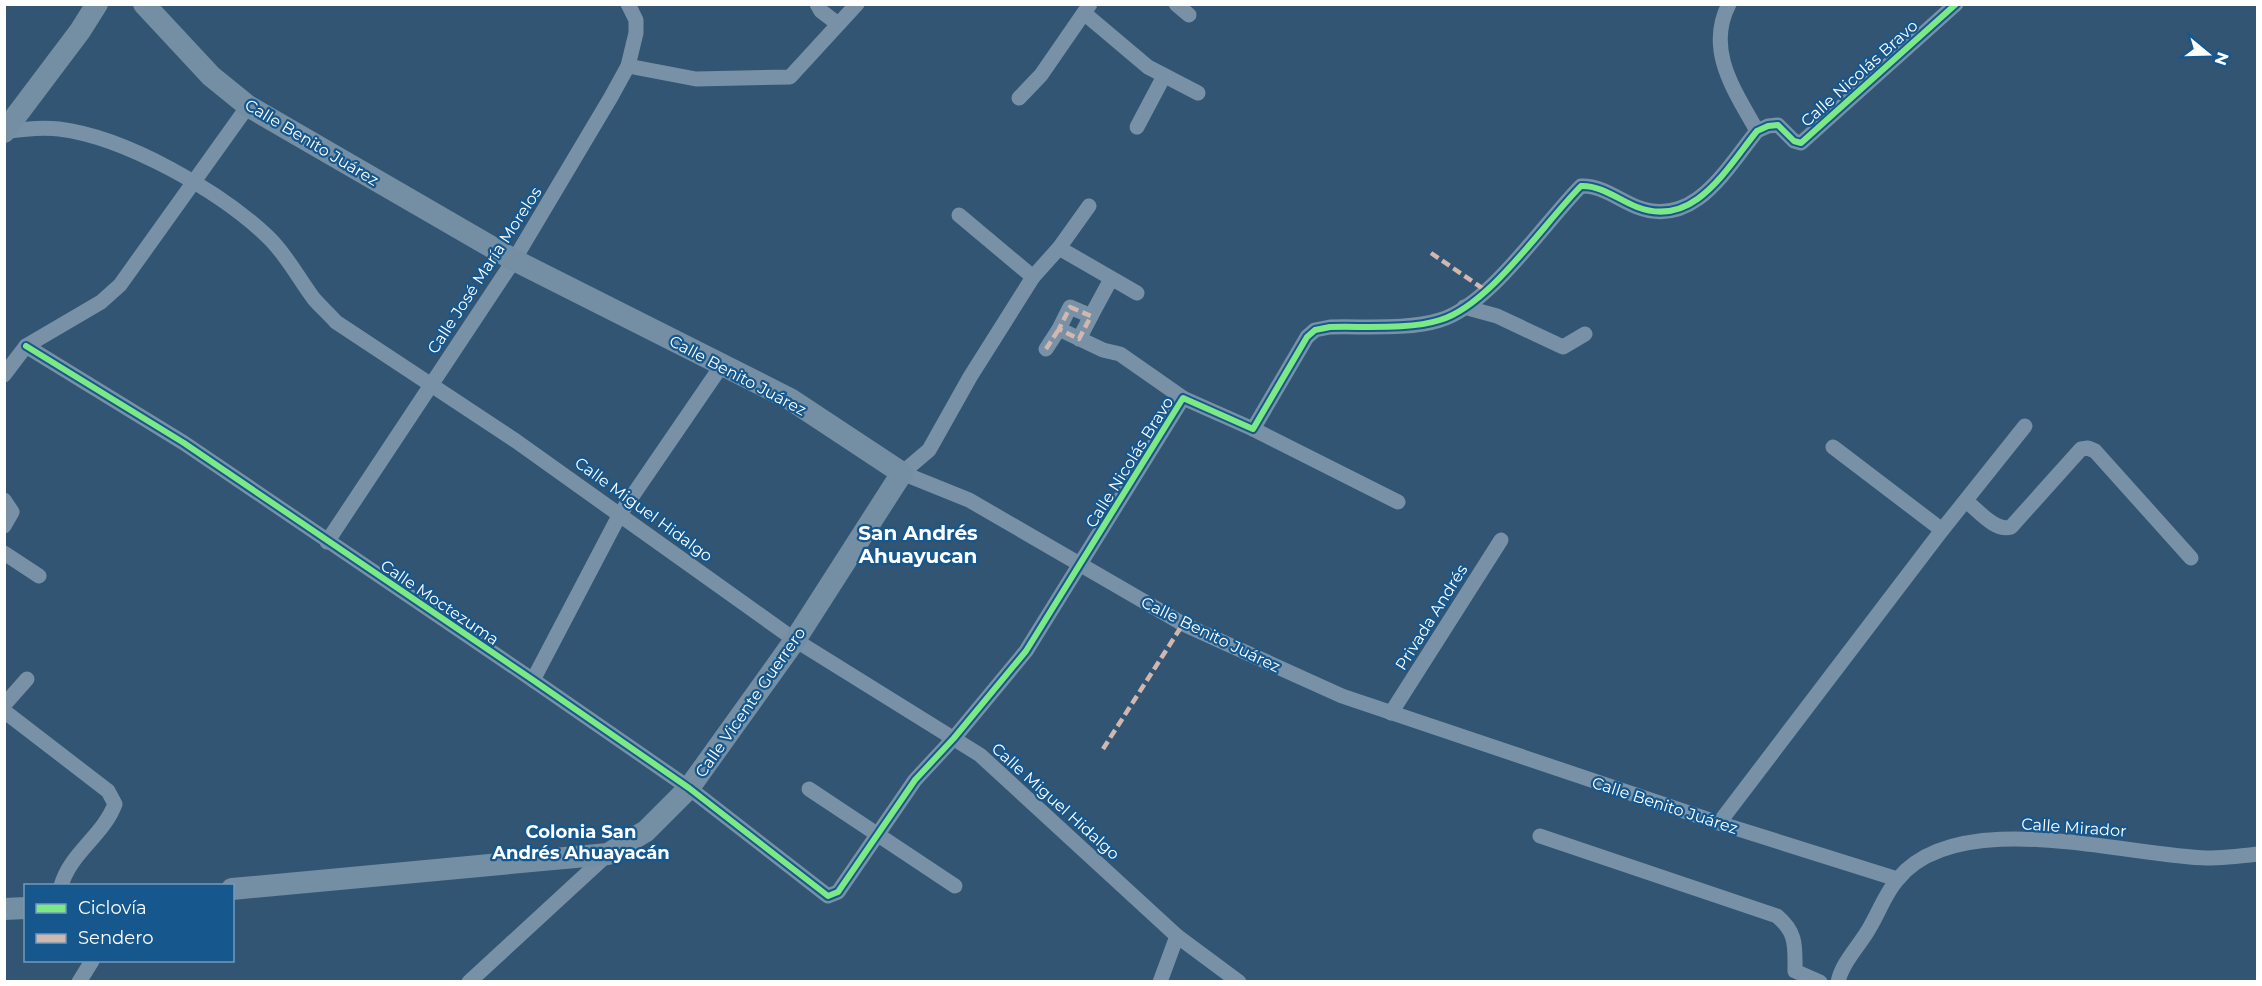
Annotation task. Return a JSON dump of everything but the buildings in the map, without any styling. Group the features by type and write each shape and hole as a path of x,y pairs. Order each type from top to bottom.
{"street":[{"name":"Calle Benito Juárez","path":"144,4 211,76 248,105 514,260 790,399 902,473 969,500 1082,563 1147,605 1183,624 1342,696 1719,823 1897,879"},
{"name":"Calle José María Morelos","path":"327,542 514,260 628,66 636,33 636,20 628,4"},
{"path":"817,4 820,11 838,24"},
{"path":"628,66 696,79 790,77 857,4"},
{"path":"1176,4 1189,15"},
{"path":"1253,429 1307,337 1316,330 1440,320 1464,307 1530,246 1581,186 1591,186 1640,208 1664,213 1685,209 1703,196 1756,131 1723,67 1719,42 1729,4"},
{"name":"Calle Nicolás Bravo","path":"1756,131 1767,126 1778,126 1794,141 1801,143 1956,4"},
{"path":"5,132 94,5"},
{"path":"1019,98 1041,75 1087,9 1148,67 1198,93"},
{"path":"1137,127 1164,76"},
{"path":"4,375 26,346 101,302 120,285 195,183 248,105"},
{"name":"Calle Miguel Hidalgo","path":"5,132 31,128 85,134 140,154 195,183 268,237 291,263 314,298 336,322 620,514 795,640 954,738 997,769 1177,936 1239,981"},
{"name":"Calle Vicente Guerrero","path":"234,889 608,854 646,831 689,788 795,640 902,473 929,450 970,377 1033,277 1059,248 1089,206"},
{"path":"959,215 1033,277"},
{"path":"1059,248 1137,293"},
{"path":"1079,339 1111,279"},
{"path":"1046,348 1070,307 1091,316"},
{"path":"1464,307 1497,316 1563,347 1586,334"},
{"path":"1059,329 1103,350 1120,354 1183,398"},
{"name":"Calle Moctezuma","path":"26,346 184,443 533,680 689,788 828,896"},
{"path":"533,680 620,514 722,365"},
{"name":"Calle Nicolás Bravo","path":"828,896 838,892 915,780 954,738 1026,651 1183,398 1253,429 1398,502"},
{"path":"1719,823 1942,530 2025,426"},
{"path":"1833,447 1942,530"},
{"path":"1966,501 2005,529 2011,526 2081,449 2088,448 2095,451 2191,558"},
{"path":"4,500 12,512 4,526"},
{"name":"Privada Andrés","path":"1391,713 1501,540"},
{"path":"4,553 39,576"},
{"path":"4,705 27,679"},
{"path":"4,711 108,791 115,804 109,821 66,869 61,884"},
{"path":"809,789 955,886"},
{"path":"1540,836 1777,916 1789,926 1795,942 1795,970 1820,981"},
{"name":"Calle Mirador","path":"1897,879 1931,855 1955,846 1997,840 2080,842 2207,858 2258,854"},
{"path":"469,981 608,854"},
{"path":"1838,981 1840,972 1858,948 1897,879"},
{"path":"4,909 24,908"},
{"path":"1160,981 1177,936"},
{"path":"79,981 91,962"}],"marked path":[{"path":"1431,253 1485,290"},
{"path":"1070,307 1091,316 1079,339 1059,329 1070,307"},
{"path":"1046,349 1059,329"},
{"path":"1103,749 1183,624"}],"cycle path":[{"path":"26,346 184,443 533,680 689,788 828,896 838,892 915,780 954,738 1026,651 1183,398 1253,429 1307,337 1315,330 1330,327 1414,325 1440,320 1459,311 1497,281 1581,186 1596,188 1637,207 1657,212 1675,210 1692,203 1720,178 1757,131 1778,125 1794,141 1801,143 1956,4"}],"district":[{"name":"San Andrés Ahuayucan","path":"918,544"},
{"name":"Colonia San Andrés Ahuayacán","path":"581,842"}]}
